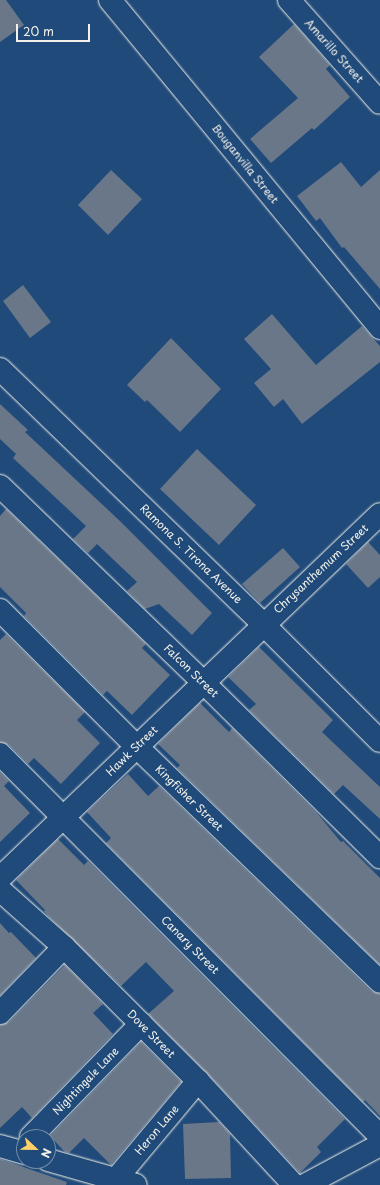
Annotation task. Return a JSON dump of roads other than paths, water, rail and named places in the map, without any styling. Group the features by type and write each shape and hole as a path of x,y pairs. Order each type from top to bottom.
{"street":[{"name":"Bouganvilla Street","path":"110,0 380,328"},
{"name":"Amarillo Street","path":"289,0 380,102"},
{"name":"Ramona S. Tirona Avenue","path":"0,369 263,624 380,741"},
{"name":"Falcon Street","path":"0,486 204,682 380,857"},
{"name":"Chrysanthemum Street","path":"263,624 380,514"},
{"name":"Kingfisher Street","path":"0,610 137,747 380,982"},
{"name":"Hawk Street","path":"0,878 263,624"},
{"name":"Canary Street","path":"0,754 380,1136"},
{"name":"Dove Street","path":"0,890 64,947 198,1081 294,1185"},
{"path":"0,1013 64,947"},
{"name":"Nightingale Lane","path":"36,1129 141,1024"},
{"name":"Heron Lane","path":"116,1179 198,1081"},
{"path":"305,1185 380,1145"},
{"path":"56,1162 136,1185"}]}
